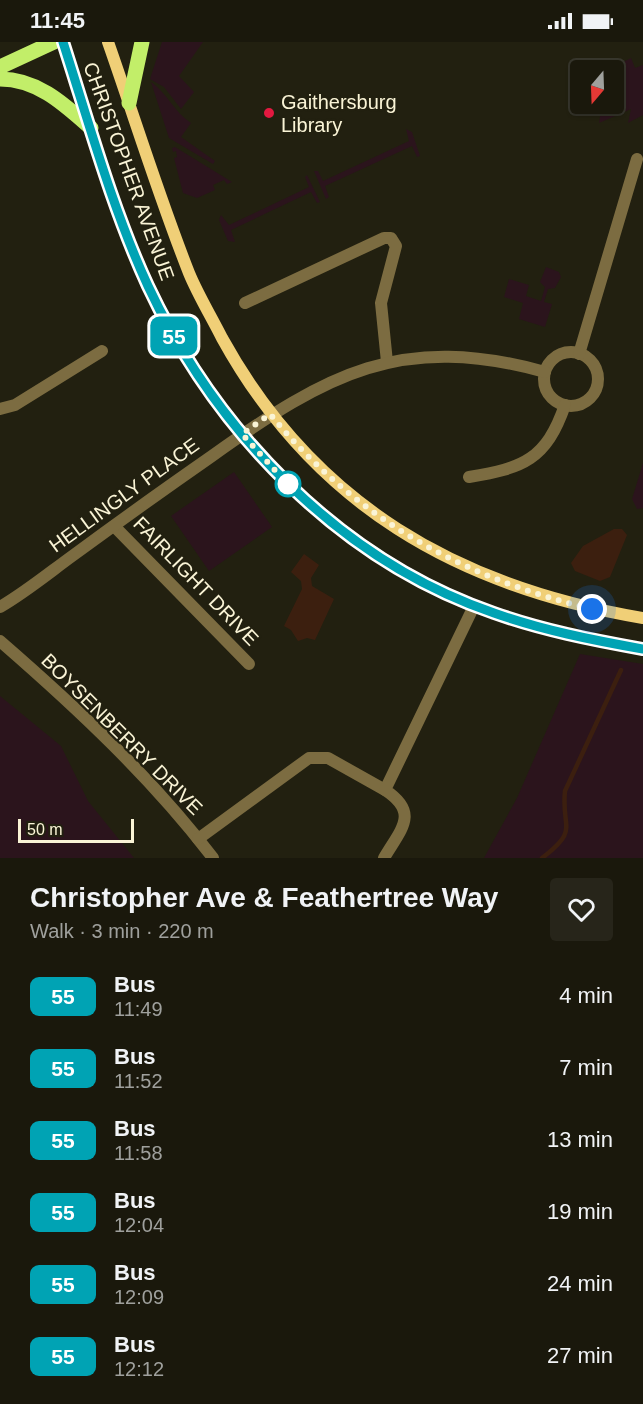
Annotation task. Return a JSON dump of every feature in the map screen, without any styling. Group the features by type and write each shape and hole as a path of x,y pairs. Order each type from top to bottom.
{"main road":[{"path":"0,67 54,42"},
{"path":"129,103 142,42"},
{"path":"0,79 38,87 58,99 91,128"}],"street":[{"name":"CHRISTOPHER AVENUE","path":"63,42 147,284 180,347 242,434 292,489 344,531 421,580 474,606 581,638 643,649"},
{"name":"CHRISTOPHER AVENUE","path":"108,42 190,274 233,358 270,414 316,465 355,500 396,529 449,558 507,584 552,599 643,618"},
{"path":"579,354 637,159"},
{"path":"244,303 384,238 391,238 396,246 383,289 381,316 387,362"},
{"path":"0,409 15,405 102,351"},
{"path":"563,354 579,354 590,360 596,367 598,384 592,397 584,404 565,405 555,401 548,394 545,372 556,357 563,354"},
{"name":"HELLINGLY PLACE","path":"0,607 270,414 320,385 387,362 463,358 497,360 545,372"},
{"path":"469,477 510,469 535,457 553,434 565,405"},
{"name":"FAIRLIGHT DRIVE","path":"114,526 249,664"},
{"path":"385,790 474,606"},
{"name":"BOYSENBERRY DRIVE","path":"0,641 87,721 198,839 213,858"},
{"path":"198,839 309,758 328,758 399,799 406,812 403,825 384,858"}],"shaded area":[{"path":"162,42 203,42 179,76 194,92 181,109 164,87 150,79"},
{"path":"631,58 635,68 643,65 643,115 628,123 631,109 624,112 625,62"},
{"path":"151,82 191,123 181,137 215,161 213,164 169,138"},
{"path":"600,114 620,114 599,123"},
{"path":"406,129 412,132 420,156 417,157 412,146 325,186 329,197 326,199 314,171 318,171 323,181 409,141"},
{"path":"175,147 232,182 227,184 224,180 213,185 215,190 197,198 183,193 174,158 177,157 176,151 173,152 172,148"},
{"path":"307,175 320,202 317,203 311,192 231,230 235,242 228,241 219,220 221,215 229,225 309,187 305,177"},
{"path":"546,267 559,272 561,277 555,288 548,289 544,302 552,304 545,327 519,319 523,303 504,297 509,279 529,285 526,296 541,301 545,287 540,282"},
{"path":"643,463 643,508 637,509 632,499"},
{"path":"234,472 272,527 209,571 171,516"},
{"path":"614,529 622,529 627,535 610,577 600,581 575,571 571,563 583,546"},
{"path":"304,554 319,565 311,578 312,586 334,599 315,640 307,638 298,641 291,630 284,626 302,589 301,581 291,572"},
{"path":"580,654 643,664 643,858 484,858 517,798"},
{"path":"0,696 61,746 88,801 134,858 0,858"}],"waterway":[{"path":"542,858 561,841 565,834 565,791 621,670"}],"bus line":[{"name":"55","path":"63,42 121,216 147,284 180,347 217,401 259,454 292,489 344,531 382,557 421,580 474,606 581,638 643,649"}],"place":[{"name":"Gaithersburg Library","path":"269,113"}],"route":[{"path":"288,484 292,489 242,434 270,414 316,465 355,500 396,529 459,564 507,584 592,609"}]}
